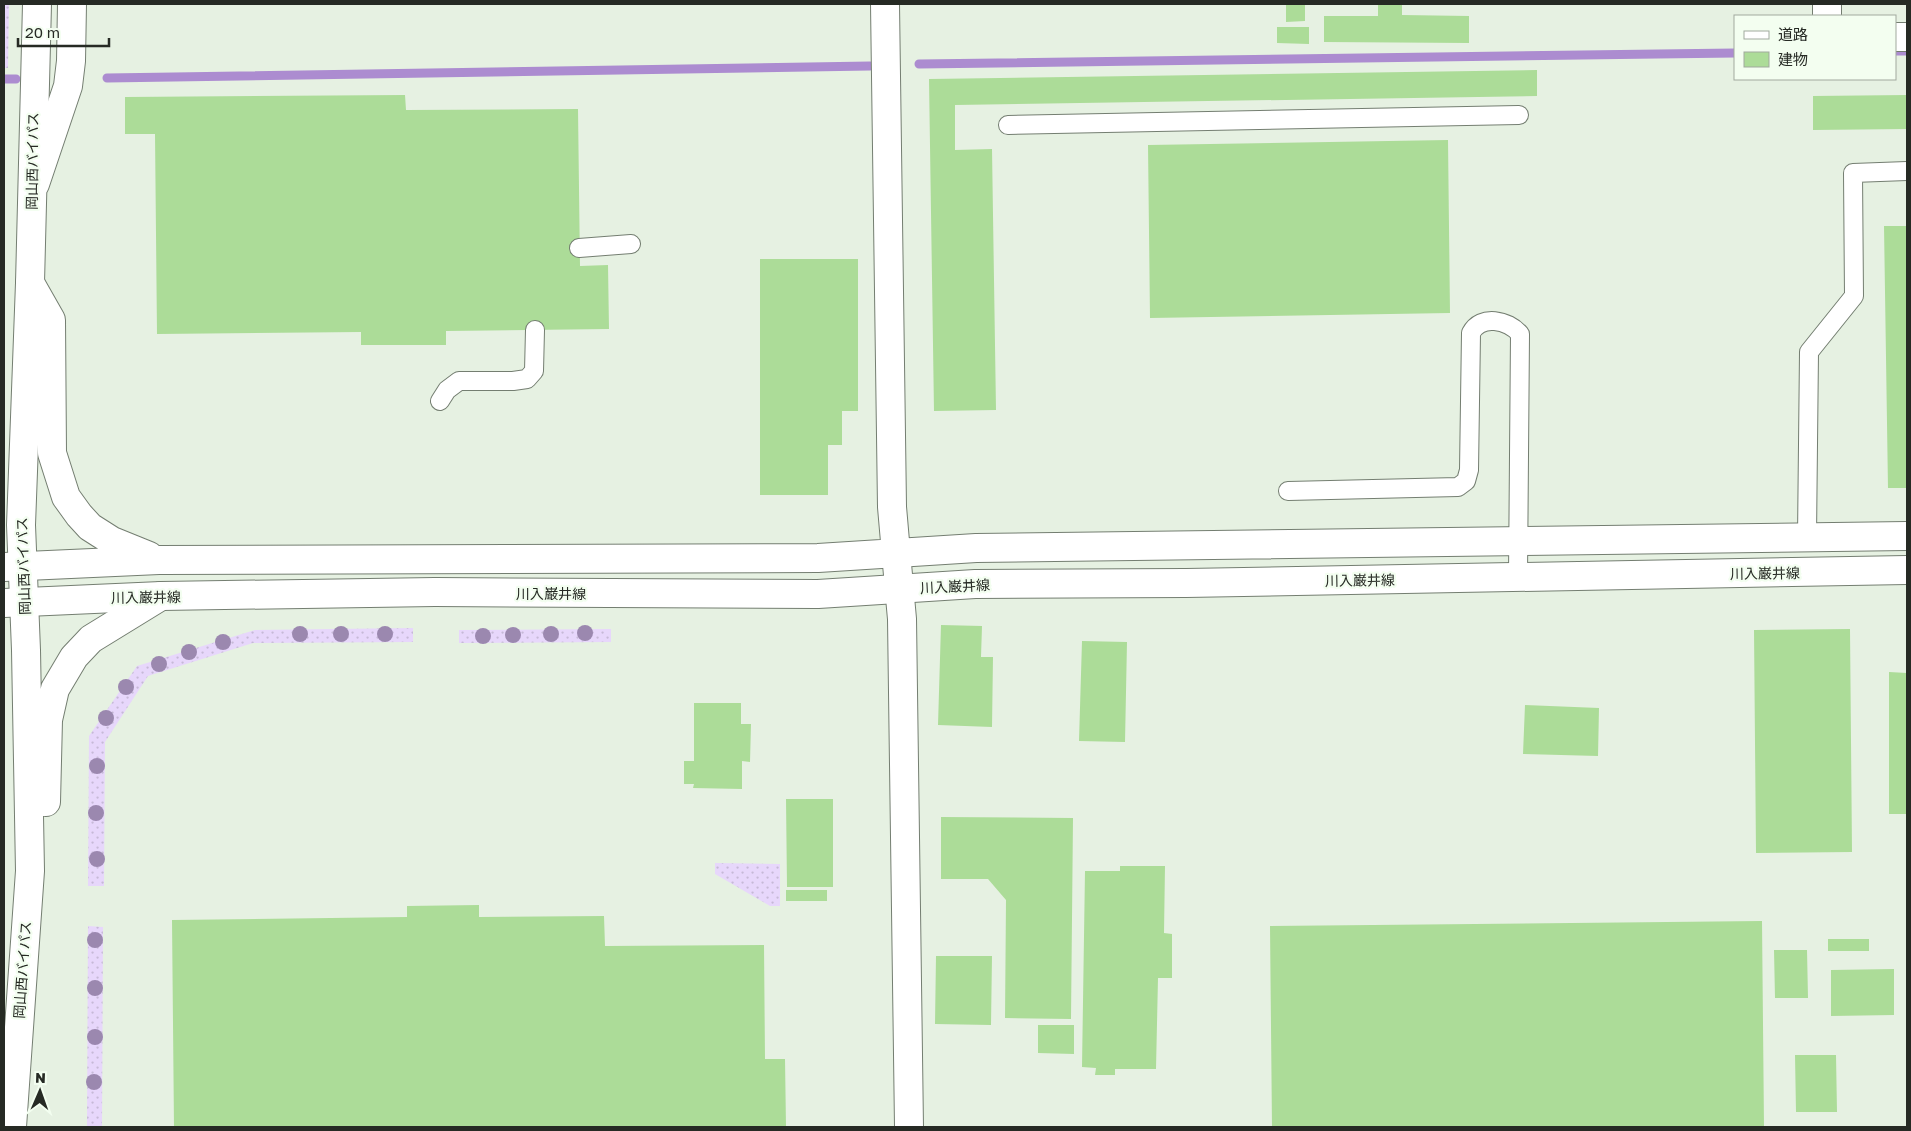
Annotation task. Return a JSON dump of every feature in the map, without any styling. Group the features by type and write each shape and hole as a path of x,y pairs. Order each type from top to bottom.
{"main road":[{"name":"岡山西バイパス","path":"12,1127 30,871 13,567 22,488 30,283 37,4"},
{"path":"32,192 68,86 71,62 72,4"},
{"path":"885,4 892,506 902,619 909,1127"},
{"path":"30,283 51,320 52,454 66,497 90,527 112,541 159,560"},
{"path":"13,567 159,560 818,558 976,548 1907,536"},
{"name":"川入巌井線","path":"14,603 161,596 435,592 818,594 974,584 1186,583 1907,570"},
{"path":"30,871 46,815 48,720 56,689 74,657 90,639 161,596"},
{"path":"16,1078 21,1127"}],"lane":[{"path":"1008,125 1519,115"},
{"path":"1808,537 1809,352 1854,296 1853,173 1907,172"},
{"path":"579,248 631,244"},
{"path":"1288,491 1458,488 1466,481 1469,470 1471,333 1474,327 1483,322 1504,322 1520,334 1518,577"},
{"path":"440,402 447,390 458,382 526,379 534,371 535,330"}],"shaded area":[{"path":"4,4 9,4 8,68 4,68"},
{"path":"413,628 413,642 253,643 148,676 105,742 104,886 88,886 89,736 137,666 255,630"},
{"path":"611,629 611,642 459,643 459,630"},
{"path":"715,863 780,864 780,906 770,906 715,874"},
{"path":"88,926 103,927 102,1127 87,1127"}],"building":[{"path":"1286,4 1305,4 1305,21 1286,22"},
{"path":"1378,4 1402,4 1402,15 1469,16 1469,43 1324,42 1324,16 1378,16"},
{"path":"1277,27 1309,27 1309,44 1277,43"},
{"path":"1537,70 1537,96 955,105 955,150 992,149 996,410 934,411 929,79"},
{"path":"405,95 406,110 578,109 580,266 608,265 609,329 446,331 446,345 361,345 361,332 157,334 155,134 125,134 125,97"},
{"path":"1907,95 1907,129 1813,130 1813,96"},
{"path":"1448,140 1450,313 1150,318 1148,145"},
{"path":"1884,226 1907,226 1907,488 1888,488"},
{"path":"760,259 858,259 858,411 842,411 842,445 828,445 828,495 760,495"},
{"path":"941,625 982,626 981,657 993,657 992,727 938,725"},
{"path":"1850,629 1852,852 1756,853 1754,630"},
{"path":"1082,641 1127,642 1125,742 1079,741"},
{"path":"1889,672 1907,673 1907,814 1889,814"},
{"path":"694,703 741,703 741,724 751,724 750,762 742,761 742,789 693,788 694,784 684,784 684,761 694,761"},
{"path":"1525,705 1599,708 1598,756 1523,754"},
{"path":"786,799 833,799 833,887 787,887"},
{"path":"941,817 1073,818 1071,1019 1005,1018 1006,900 988,879 941,879"},
{"path":"1120,866 1165,866 1164,933 1172,934 1172,978 1158,978 1156,1069 1115,1069 1115,1075 1095,1075 1096,1068 1082,1067 1085,871 1120,871"},
{"path":"786,890 827,890 827,901 786,901"},
{"path":"479,905 479,917 604,916 605,946 764,945 765,1059 785,1059 786,1127 174,1127 172,920 407,917 407,906"},
{"path":"1762,921 1764,1127 1272,1127 1270,926"},
{"path":"1828,939 1869,939 1869,951 1828,951"},
{"path":"1774,950 1807,950 1808,998 1775,998"},
{"path":"936,956 992,956 991,1025 935,1024"},
{"path":"1894,969 1894,1015 1831,1016 1831,970"},
{"path":"1038,1025 1074,1025 1074,1054 1038,1053"},
{"path":"1795,1055 1836,1055 1837,1112 1796,1112"}],"waterway":[{"path":"1896,51 1907,51"},
{"path":"919,64 1734,53"},
{"path":"107,78 870,66"},
{"path":"4,79 16,79"}]}
